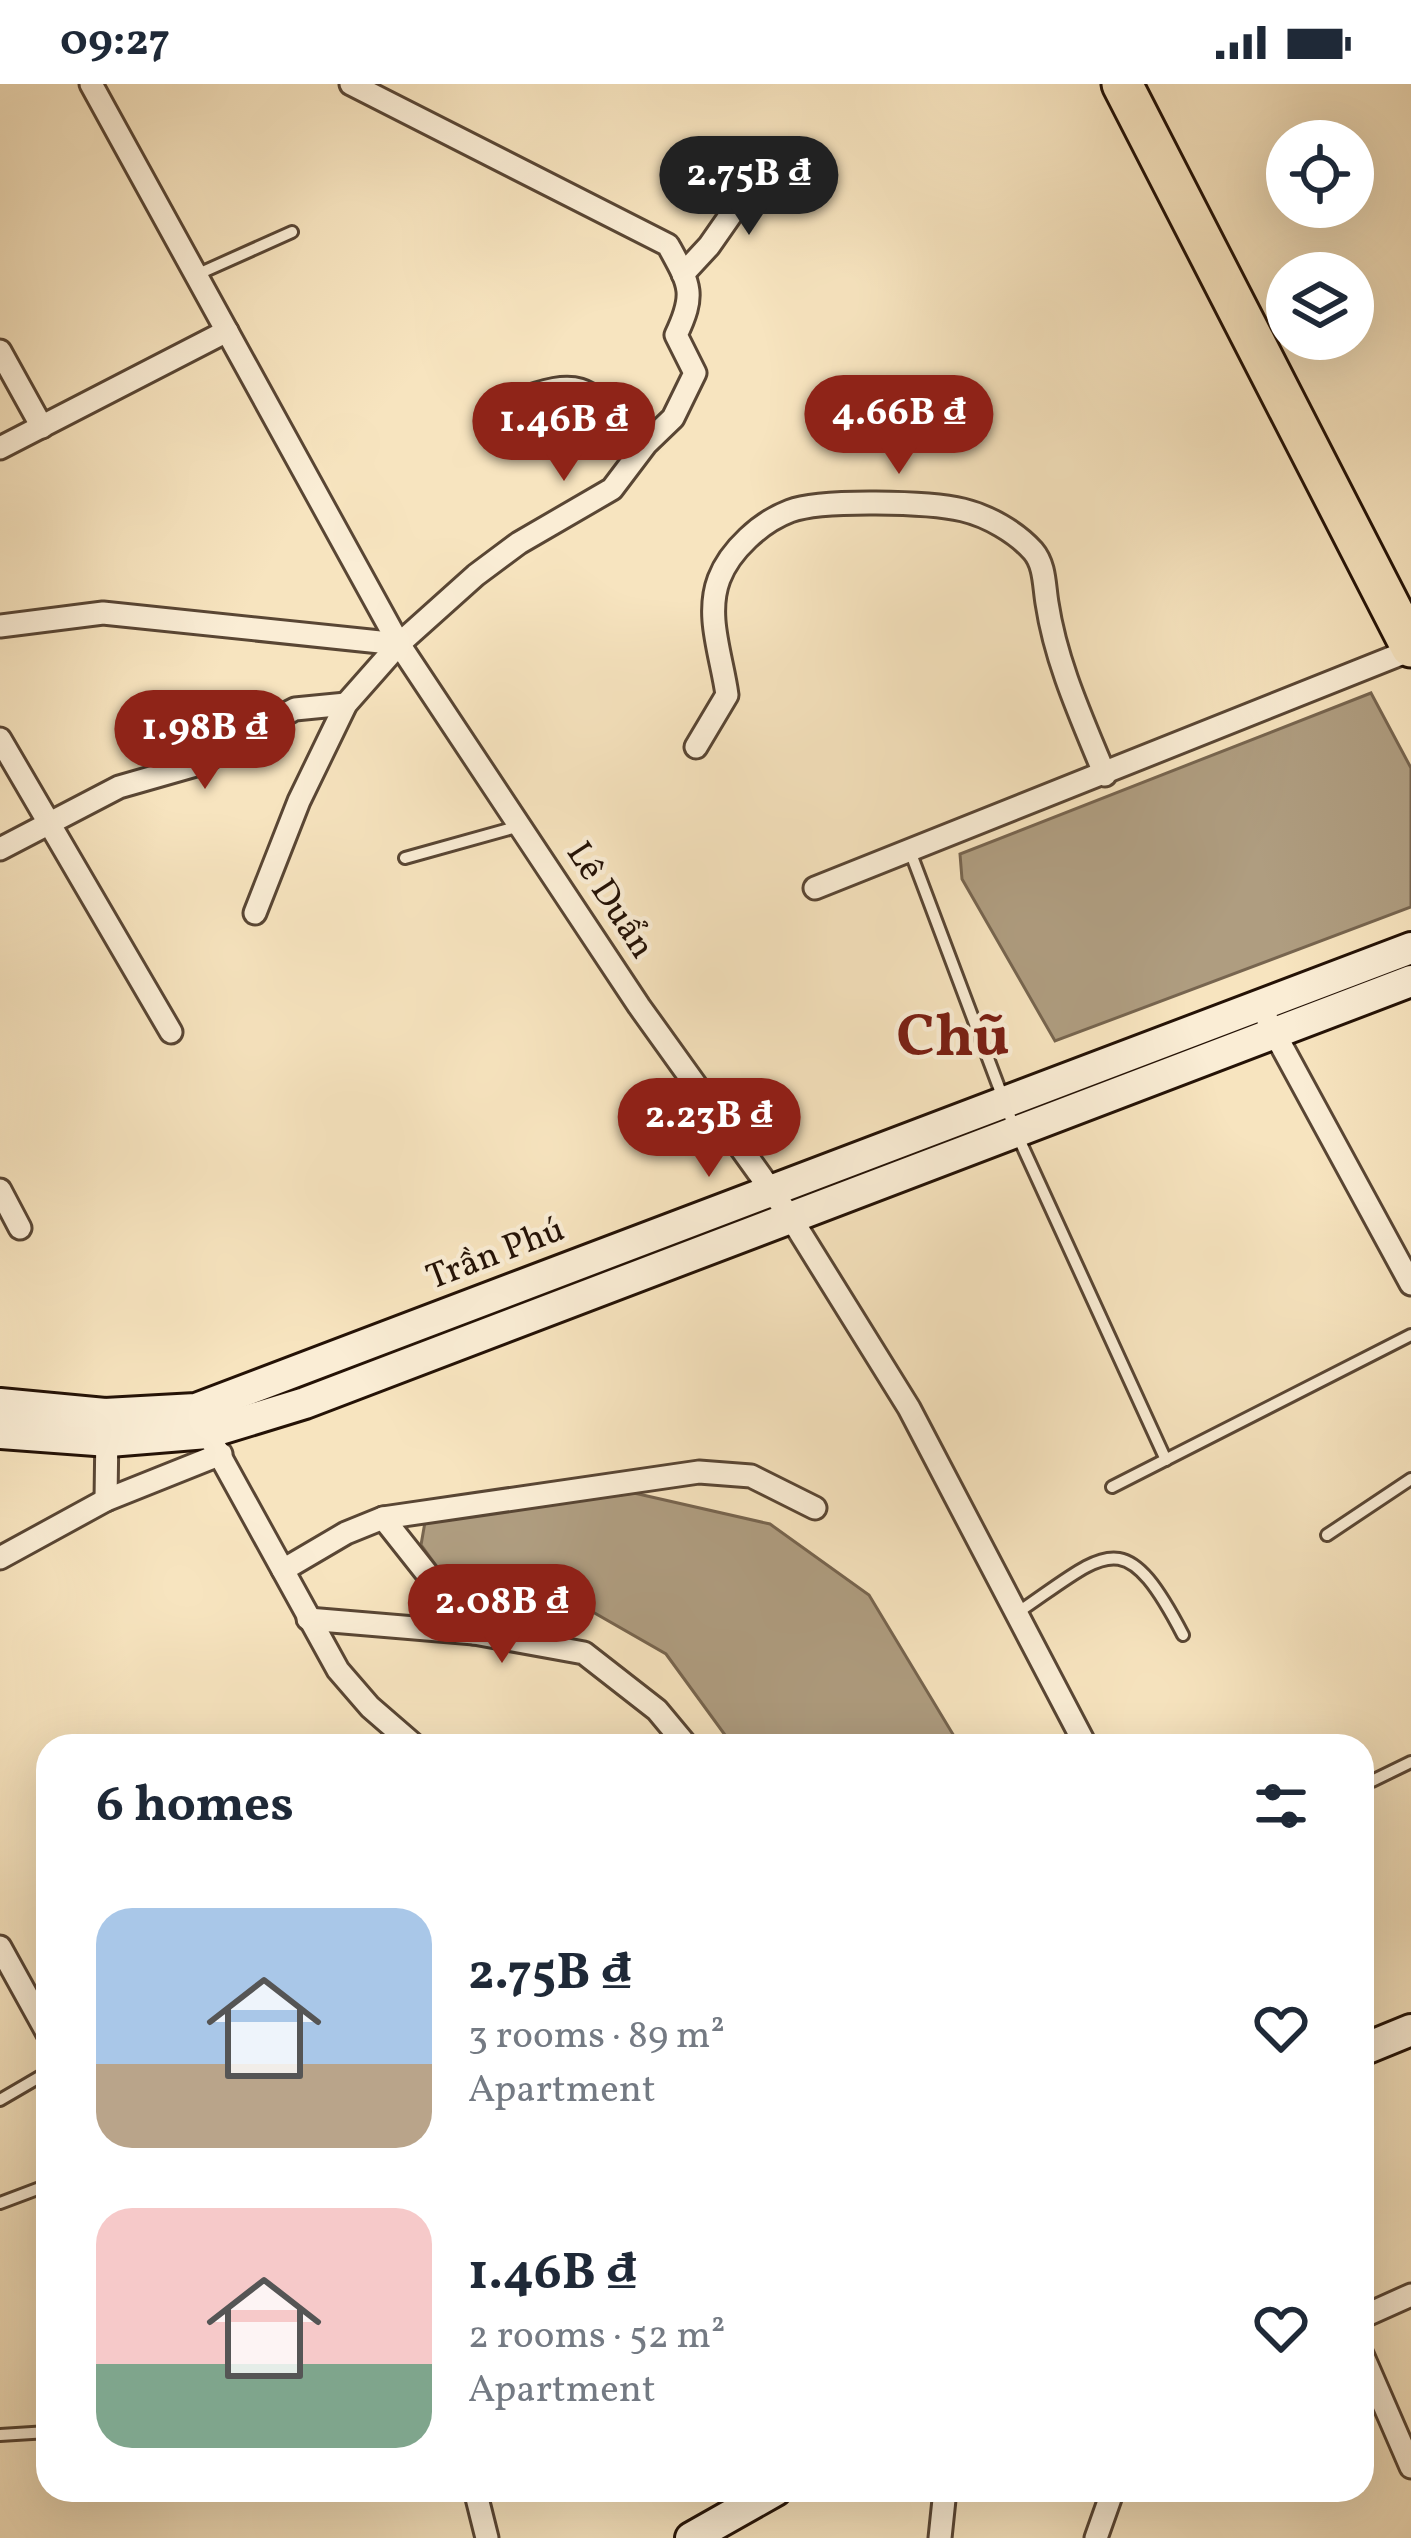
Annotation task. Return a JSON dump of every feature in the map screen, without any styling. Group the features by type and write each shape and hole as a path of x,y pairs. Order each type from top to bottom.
{"highway":[{"path":"1122,84 1411,649"}],"main road":[{"name":"Trần Phú","path":"0,1432 107,1428 208,1432 305,1403 791,1218 1010,1117 1267,1018 1411,949"},
{"name":"Trần Phú","path":"1267,1018 1411,981"},
{"name":"Trần Phú","path":"208,1432 772,1191 1010,1117"},
{"name":"Trần Phú","path":"0,1403 107,1428"},
{"path":"1374,2045 1411,2030"},
{"path":"691,2538 755,2502"}],"street":[{"name":"Lê Duẩn","path":"91,84 399,644 639,1006 791,1218 909,1408 1075,1734"},
{"path":"255,913 298,801 346,704 399,644 476,575 520,543 613,489 646,444 673,418 695,374 676,335 691,304 668,245 351,84"},
{"path":"683,274 746,193 785,167"},
{"path":"0,448 227,331"},
{"path":"0,351 42,427"},
{"path":"696,747 727,695 712,614 721,573 743,542 789,511 808,506 961,509 1021,539 1041,561 1053,638 1105,775"},
{"path":"0,626 103,613 399,644"},
{"path":"815,888 1411,649"},
{"path":"0,849 119,787 203,763 295,709 346,704"},
{"path":"0,739 171,1032"},
{"path":"1267,1018 1411,1284"},
{"path":"0,1190 20,1228"},
{"path":"106,1500 107,1428"},
{"path":"208,1432 338,1670 402,1734"},
{"name":"Trần Phú","path":"0,1558 106,1500 208,1432"},
{"path":"283,1570 346,1533 383,1518 717,1471 767,1481 815,1508"},
{"path":"383,1518 474,1633"},
{"path":"308,1619 474,1633 584,1653 657,1710 677,1734"},
{"path":"0,1947 36,2012"},
{"path":"1374,2311 1411,2294"},
{"path":"1374,2382 1411,2467"},
{"path":"478,2502 487,2538"},
{"path":"940,2538 944,2502"},
{"path":"1096,2538 1110,2502"}],"lane":[{"path":"196,275 292,232"},
{"path":"511,397 552,381 585,384 646,444"},
{"path":"404,859 520,826"},
{"path":"913,860 1010,1117 1166,1460"},
{"path":"1112,1487 1411,1335"},
{"path":"1327,1534 1411,1479"},
{"path":"1017,1612 1088,1565 1110,1557 1134,1564 1151,1579 1183,1636"},
{"path":"1374,1780 1411,1762"},
{"path":"0,2100 36,2079"},
{"path":"0,2203 36,2190"},
{"path":"0,2435 36,2433"}],"shaded area":[{"path":"1371,693 1411,768 1411,907 1055,1041 962,879 960,854"},
{"path":"634,1493 770,1524 869,1595 953,1734 724,1734 666,1654 591,1611 472,1601 453,1589 421,1545 425,1522"}],"district":[{"name":"Chũ","path":"953,1039"}]}
